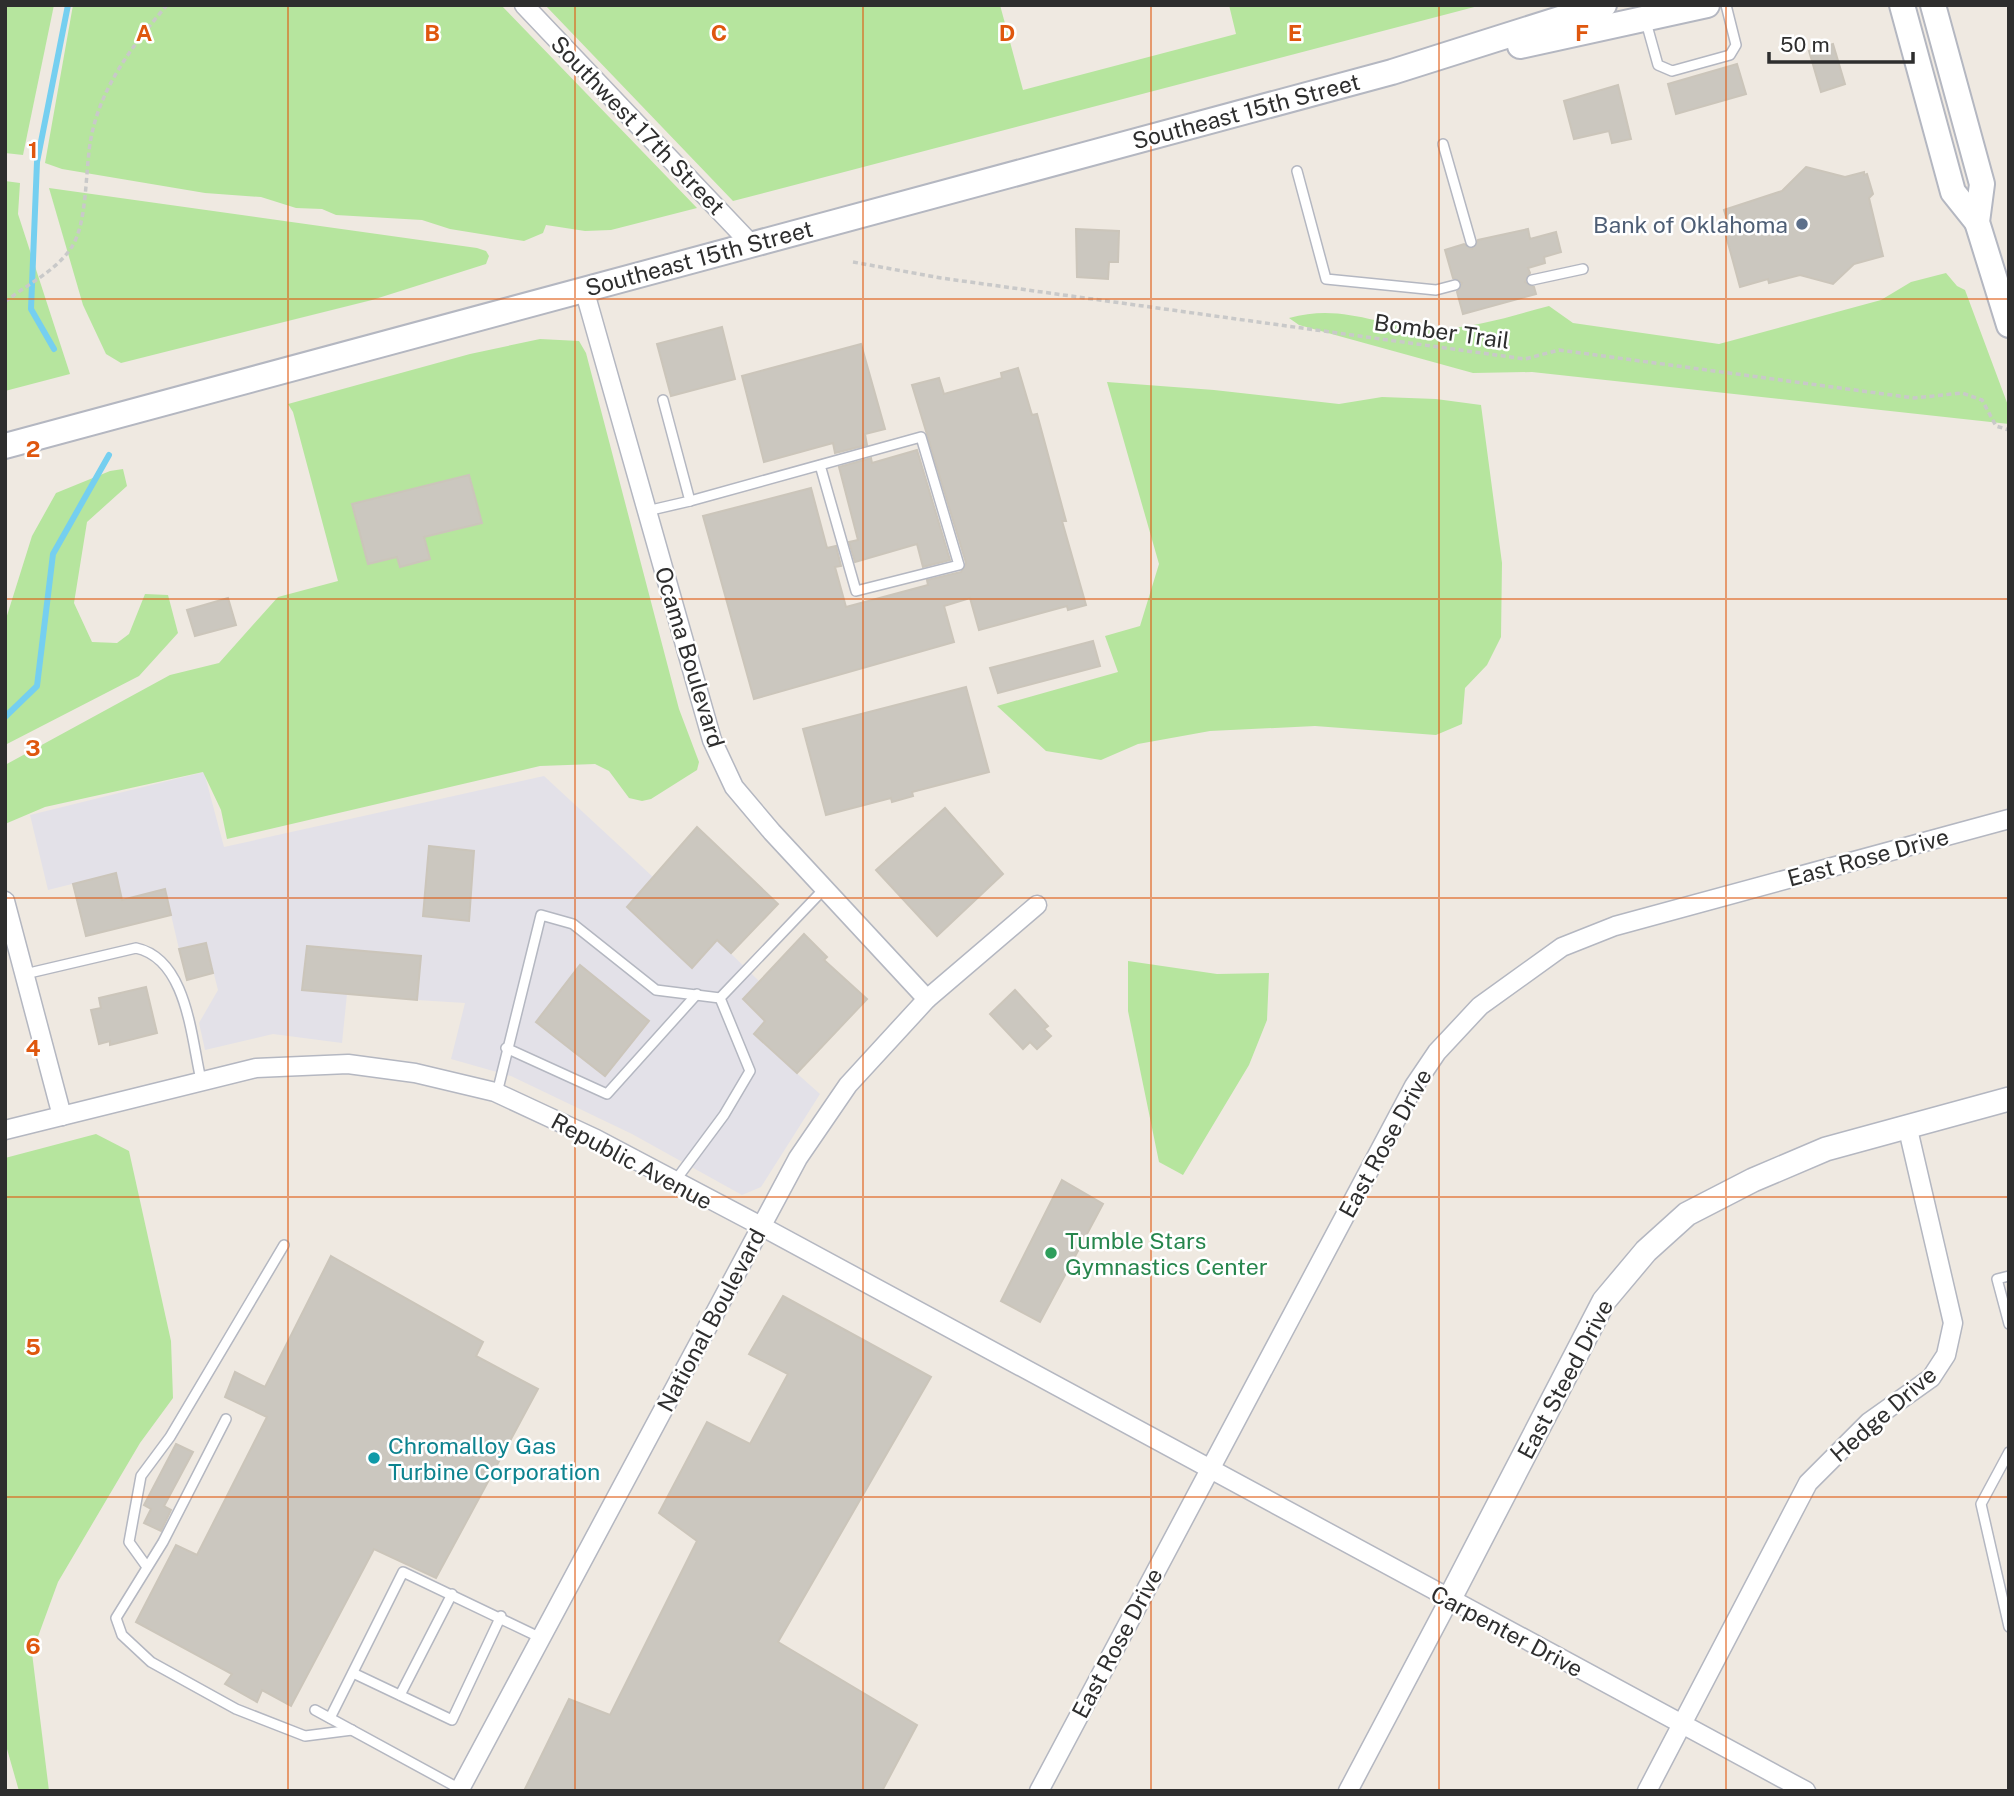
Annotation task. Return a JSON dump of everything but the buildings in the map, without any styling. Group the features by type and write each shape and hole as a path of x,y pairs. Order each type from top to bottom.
{"main road":[{"name":"Southeast 15th Street","path":"5,446 1392,72 1604,5"},
{"name":"Southeast 15th Street","path":"1392,72 1645,21 1707,5"},
{"path":"1902,5 1953,192 1978,222"},
{"path":"1933,5 1982,184 1978,222 2009,325"}],"street":[{"name":"Southwest 17th Street","path":"524,5 752,244"},
{"name":"Ocama Boulevard","path":"584,289 712,740 734,787 928,999"},
{"name":"East Rose Drive","path":"1039,1791 1414,1086 1437,1052 1480,1006 1562,947 1615,926 2009,819"},
{"path":"5,901 62,1116"},
{"name":"National Boulevard","path":"459,1790 798,1158 848,1085 928,999 1037,905"},
{"name":"Republic Avenue","path":"5,1130 256,1068 348,1064 415,1073 497,1093 596,1139 761,1226 1209,1469"},
{"name":"East Steed Drive","path":"1348,1791 1604,1301 1646,1251 1687,1214 1752,1181 1826,1149 2009,1098"},
{"name":"Hedge Drive","path":"1647,1791 1808,1483 1868,1422 1931,1378 1946,1355 1954,1323 1908,1125"},
{"name":"Carpenter Drive","path":"1209,1469 1807,1791"}],"lane":[{"path":"1645,21 1658,65 1672,71 1730,55 1736,45 1726,5"},
{"path":"1443,144 1471,242"},
{"path":"1297,171 1326,279 1436,290 1455,285"},
{"path":"1532,281 1583,269"},
{"path":"663,400 690,501"},
{"path":"647,511 921,437 959,565 856,591 820,465"},
{"path":"720,998 824,888"},
{"path":"497,1093 541,915 573,924 656,990 720,998"},
{"path":"25,974 136,948 148,951 164,963 180,993 201,1080"},
{"path":"506,1048 607,1094 696,994"},
{"path":"675,1182 724,1115 750,1071 720,998"},
{"path":"147,1567 129,1542 141,1476 170,1437 284,1245"},
{"path":"2009,1276 1997,1279 2009,1324"},
{"path":"226,1419 147,1567 116,1618 122,1634 151,1662 236,1709 305,1735 352,1730"},
{"path":"2009,1452 1982,1504 2009,1627"},
{"path":"330,1718 403,1572 541,1637"},
{"path":"400,1695 452,1594"},
{"path":"353,1673 452,1720 501,1616"},
{"path":"315,1710 459,1790"}],"path":[{"path":"5,302 47,274 73,247 83,210 91,137 113,74 167,5"},
{"name":"Bomber Trail","path":"853,262 941,278 1525,359 1559,350 1914,398 1962,393 1982,400 1996,426 2009,430"}],"shaded area":[{"path":"204,772 224,847 544,776 653,877 627,907 692,967 717,940 759,981 743,999 765,1021 754,1035 820,1094 761,1187 742,1195 632,1134 511,1076 451,1059 465,1003 417,1000 420,956 307,946 303,989 347,994 342,1043 273,1034 205,1050 199,1023 218,990 206,943 179,949 165,889 122,900 116,873 48,890 30,815"}],"green space":[{"path":"5,5 54,5 23,155 5,153"},
{"path":"73,5 501,5 697,208 611,230 585,231 546,225 543,233 524,241 450,229 422,220 336,215 322,209 296,208 261,197 205,193 62,169 45,163"},
{"path":"545,5 1000,5 1023,90 1236,34 1229,5 1482,5 733,201"},
{"path":"5,181 20,183 18,214 70,374 5,391"},
{"path":"49,188 477,248 486,251 489,256 486,264 372,300 121,363 106,354 83,305"},
{"path":"1946,273 1957,286 1965,290 2009,408 2009,424 1532,372 1473,373 1299,325 1289,318 1308,314 1343,314 1409,326 1442,328 1489,322 1549,306 1573,323 1719,344 1881,300 1911,282"},
{"path":"540,339 579,341 586,353 679,709 699,762 697,770 651,799 642,801 629,798 609,771 595,764 540,766 227,839 221,810 203,772 45,807 5,824 5,765 170,675 219,663 278,597 338,581 293,412 288,404 470,354"},
{"path":"1107,382 1214,390 1339,404 1382,397 1436,399 1481,405 1502,563 1501,637 1487,665 1465,688 1462,724 1436,735 1315,726 1210,731 1138,744 1101,760 1046,751 997,706 1118,672 1105,636 1140,626 1159,564"},
{"path":"123,469 127,486 87,522 74,603 92,642 117,643 129,634 145,594 168,595 178,633 139,676 5,745 5,622 32,536 56,493 110,471"},
{"path":"1128,961 1217,974 1269,973 1267,1020 1249,1065 1183,1175 1159,1162 1128,1011"},
{"path":"96,1134 129,1151 171,1341 173,1398 140,1443 58,1582 32,1653 49,1791 19,1791 5,1742 5,1158"}],"waterway":[{"path":"54,349 31,309 37,162 68,5"},
{"path":"5,717 37,686 53,554 109,455"}],"place":[{"name":"Bank of Oklahoma","path":"1802,224"},
{"name":"Tumble Stars Gymnastics Center","path":"1051,1253"},
{"name":"Chromalloy Gas Turbine Corporation","path":"374,1458"}]}
